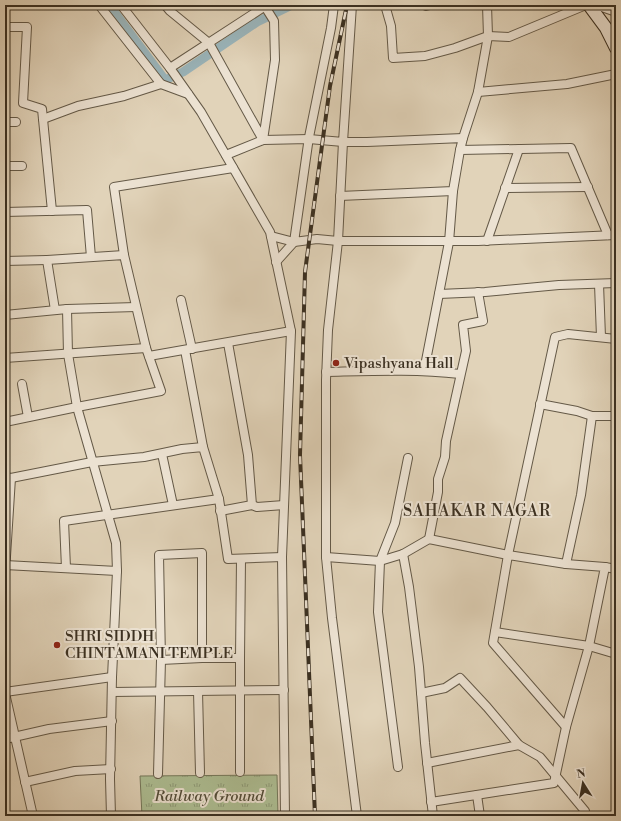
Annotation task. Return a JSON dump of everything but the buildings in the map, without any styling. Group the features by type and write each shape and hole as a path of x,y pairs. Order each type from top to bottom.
{"street":[{"path":"100,5 160,84 188,94"},
{"path":"121,5 170,68 201,112 270,232 291,331 282,557 285,816"},
{"path":"165,5 170,11 208,42 263,140"},
{"path":"170,68 265,5 274,21 275,60 263,140"},
{"path":"276,262 294,242 309,139 331,28 334,5"},
{"path":"352,5 338,241 331,296 326,372 326,557 332,618 357,816"},
{"path":"385,5 392,26 393,58 425,56 455,48 488,36 510,37 587,5 606,28 616,48"},
{"path":"424,370 449,242 453,191 460,150 478,92 488,36 487,5"},
{"path":"596,5 616,12"},
{"path":"5,27 27,26 23,103 42,109 52,210"},
{"path":"478,92 567,84 616,74"},
{"path":"42,119 78,106 124,96 160,84"},
{"path":"5,122 16,122"},
{"path":"226,156 263,140 309,139 343,142 367,142 463,138"},
{"path":"270,236 294,242 317,239 338,241 449,242 612,235 588,187 571,148 460,150"},
{"path":"487,241 519,149"},
{"path":"5,166 22,166"},
{"path":"5,422 161,391 146,348 124,255 114,187 233,168"},
{"path":"505,188 588,187"},
{"path":"340,196 453,191"},
{"path":"5,212 87,210 91,257"},
{"path":"5,262 124,255"},
{"path":"46,260 55,310"},
{"path":"438,294 559,285 616,283"},
{"path":"599,284 601,337"},
{"path":"429,539 436,507 438,479 445,457 446,441 466,351 463,325 483,321 478,292"},
{"path":"181,300 203,446 219,499 228,559 282,557"},
{"path":"5,315 67,309 136,307"},
{"path":"67,309 68,354 77,408 116,543 117,571 112,678 111,816"},
{"path":"149,356 291,331"},
{"path":"566,727 493,643 494,632 508,555 555,337 568,334 616,339"},
{"path":"228,343 248,455 252,505"},
{"path":"5,358 146,348"},
{"path":"326,372 424,370 460,374"},
{"path":"22,384 28,417"},
{"path":"540,404 577,411 592,416 616,416"},
{"path":"566,564 581,495 592,416"},
{"path":"5,572 8,477 92,462 144,457 203,446"},
{"path":"162,454 173,505"},
{"path":"398,767 378,612 380,561 395,523 408,458"},
{"path":"66,568 64,521 219,499"},
{"path":"220,511 252,505 257,507 284,505"},
{"path":"326,557 380,561 403,554 429,539 508,555 566,564 616,569"},
{"path":"158,774 160,691 159,555 202,553 202,658"},
{"path":"403,554 409,587 433,816"},
{"path":"240,772 241,559"},
{"path":"5,565 117,571"},
{"path":"431,802 554,783 566,727 589,646 605,567"},
{"path":"494,632 589,646 616,654"},
{"path":"160,660 240,658"},
{"path":"33,816 5,692 112,678"},
{"path":"421,693 446,688 460,678 519,745 540,757 585,811 584,816"},
{"path":"112,692 284,690"},
{"path":"198,691 200,773"},
{"path":"5,739 49,729 112,721"},
{"path":"427,763 519,745"},
{"path":"25,782 75,771 111,768"},
{"path":"477,795 480,816"}],"green space":[{"name":"Railway Ground","path":"277,775 278,816 142,816 140,776"}],"waterway":[{"path":"109,5 165,80 183,72 257,22 292,5"}],"railway":[{"path":"315,816 300,455 305,272 330,86 347,5"}],"place":[{"name":"Vipashyana Hall","path":"336,363"},
{"name":"SHRI SIDDH CHINTAMANI TEMPLE","path":"57,645"}],"district":[{"name":"SAHAKAR NAGAR","path":"477,511"}]}
